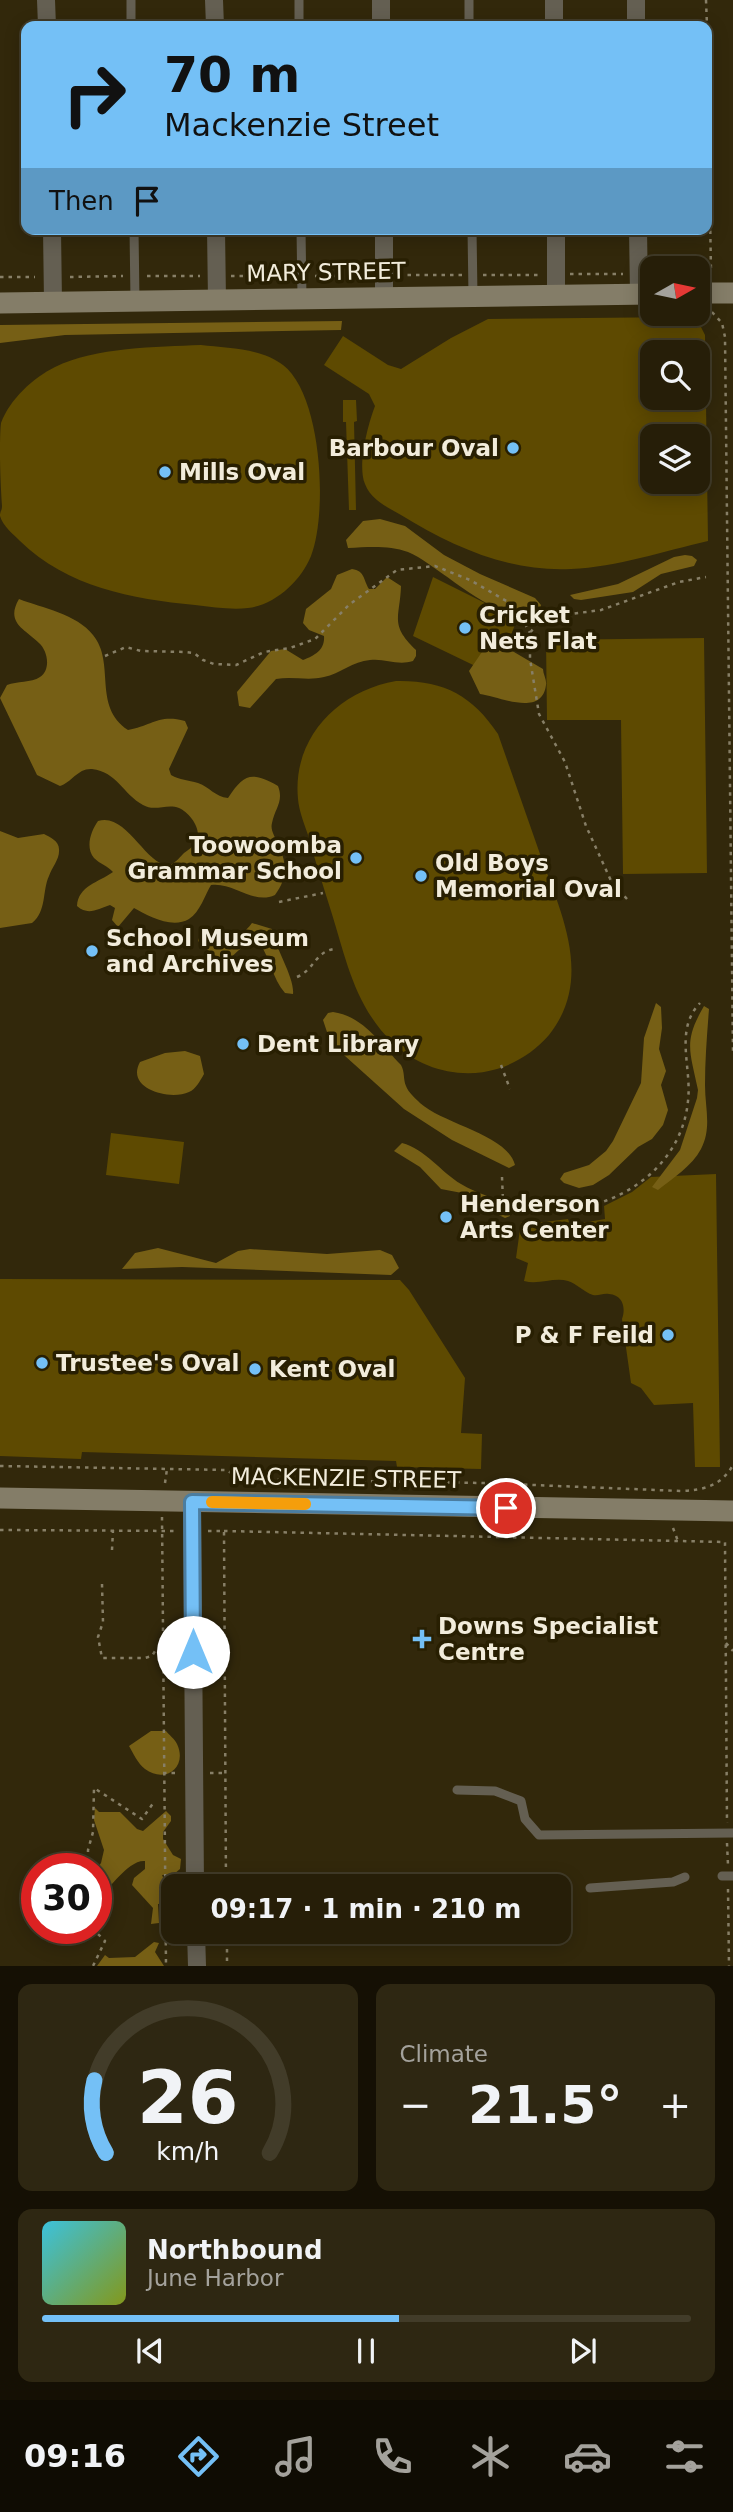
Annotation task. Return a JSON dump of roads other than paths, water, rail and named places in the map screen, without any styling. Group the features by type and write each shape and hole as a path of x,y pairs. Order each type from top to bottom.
{"street":[{"path":"46,0 47,21"},
{"path":"214,0 215,21"},
{"path":"381,0 381,21"},
{"path":"554,0 554,21"},
{"path":"636,0 636,21"},
{"path":"52,235 54,302"},
{"path":"216,235 217,300"},
{"path":"384,235 384,297"},
{"path":"556,235 556,285"},
{"path":"639,235 641,256"},
{"name":"MARY STREET","path":"0,303 384,297 473,286 640,287"},
{"path":"710,293 733,293"},
{"name":"MACKENZIE STREET","path":"0,1498 733,1511"},
{"path":"192,1502 195,1874"},
{"path":"196,1944 197,1966"}],"lane":[{"path":"131,0 131,21"},
{"path":"299,0 299,21"},
{"path":"469,0 469,21"},
{"path":"134,235 135,301"},
{"path":"301,235 302,298"},
{"path":"472,235 473,286"},
{"path":"457,1790 495,1791 521,1801 525,1819 539,1835 730,1834"},
{"path":"590,1888 673,1882 685,1877"}],"place":[{"name":"Barbour Oval","path":"513,448"},
{"name":"Mills Oval","path":"165,472"},
{"name":"Cricket Nets Flat","path":"465,628"},
{"name":"Toowoomba Grammar School","path":"356,858"},
{"name":"Old Boys Memorial Oval","path":"421,876"},
{"name":"School Museum and Archives","path":"92,951"},
{"name":"Dent Library","path":"243,1044"},
{"name":"Henderson Arts Center","path":"446,1217"},
{"name":"P & F Feild","path":"668,1335"},
{"name":"Trustee's Oval","path":"42,1363"},
{"name":"Kent Oval","path":"255,1369"},
{"name":"Downs Specialist Centre","path":"422,1639"}]}
